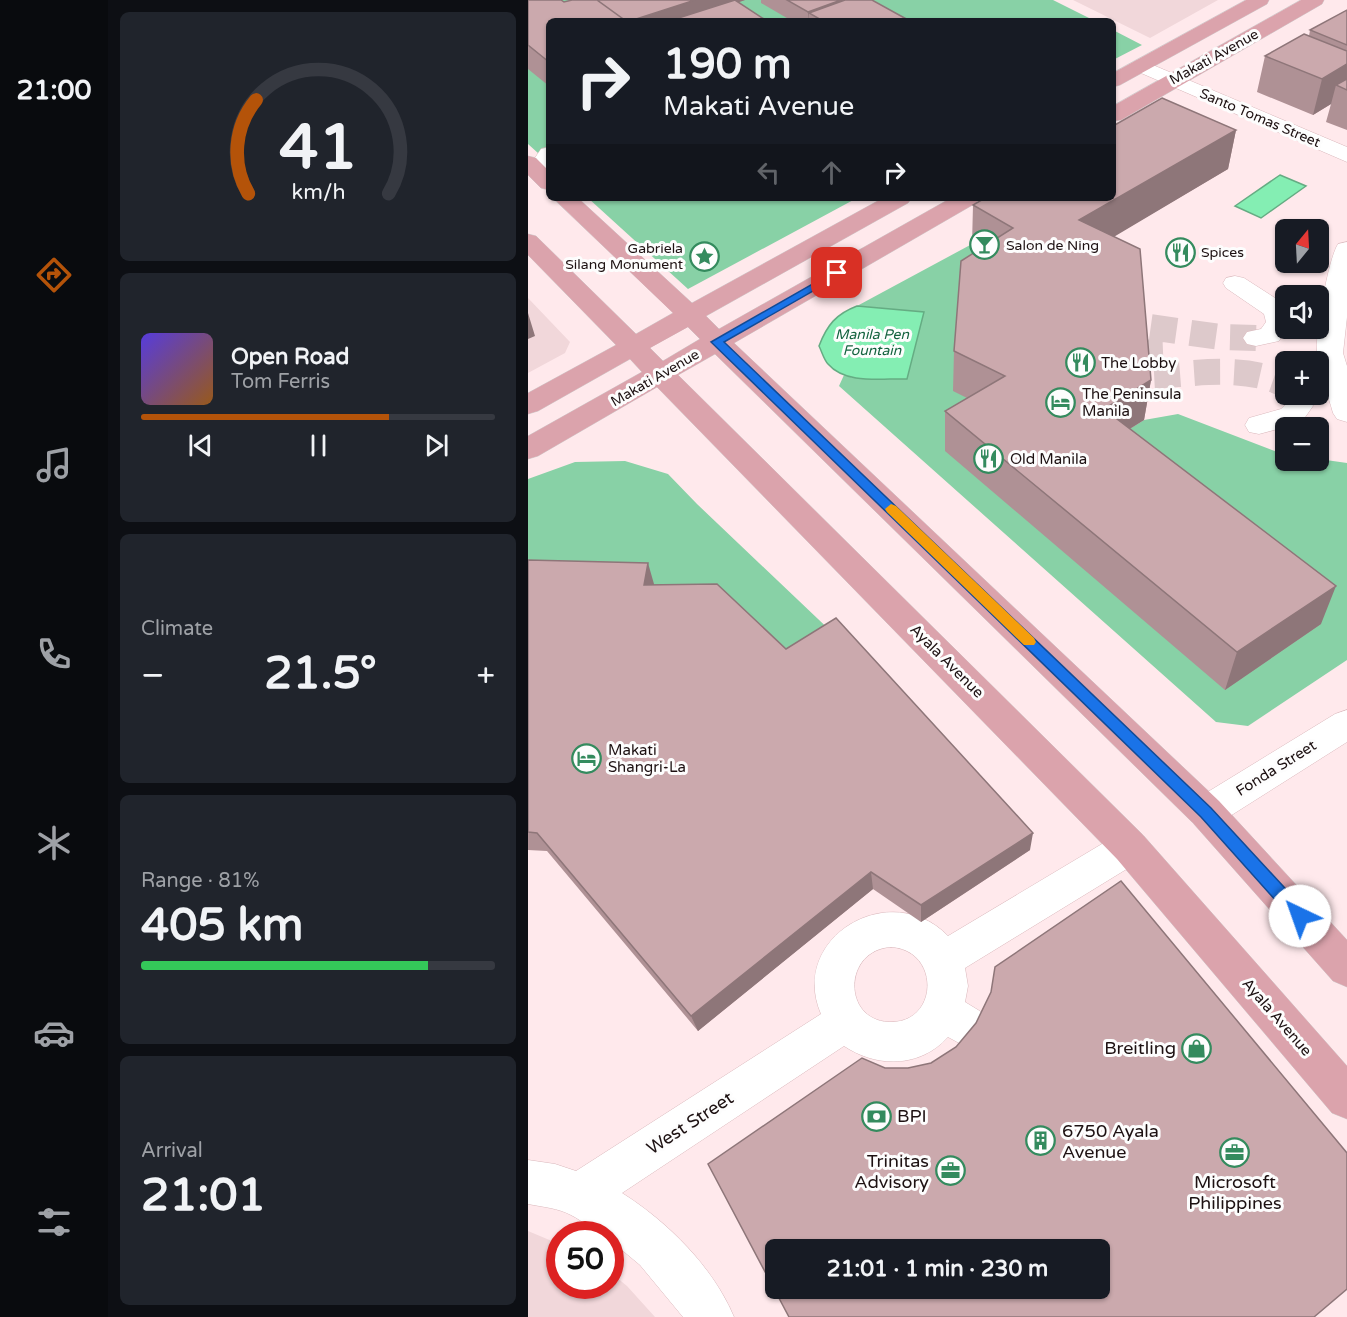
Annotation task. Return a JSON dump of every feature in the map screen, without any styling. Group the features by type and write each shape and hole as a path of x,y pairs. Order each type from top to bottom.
{"main road":[{"name":"Makati Avenue","path":"1116,79 1260,0"},
{"name":"Makati Avenue","path":"1116,113 1315,0"},
{"path":"568,201 691,315 1206,812 1347,968"},
{"path":"528,405 895,201"},
{"name":"Makati Avenue","path":"528,449 963,201"},
{"name":"Ayala Avenue","path":"528,242 957,670 1130,848 1347,1098"}],"street":[{"name":"Santo Tomas Street","path":"1141,66 1347,155"},
{"path":"1347,249 1339,276 1330,353 1347,413"},
{"path":"1235,283 1276,310 1279,322 1270,335 1256,338"},
{"path":"1259,426 1291,416 1299,405"},
{"name":"Fonda Street","path":"1206,812 1347,724"},
{"path":"943,960 1130,848"},
{"path":"897,931 916,935 931,945 943,960 949,977 948,994 943,1011 931,1026 915,1037 896,1042 877,1041 859,1034 845,1022 835,1006 832,987 836,968 845,952 860,939 878,932 897,931"},
{"path":"943,1011 981,1035"},
{"name":"West Street","path":"581,1194 845,1022"},
{"path":"528,1182 581,1194 624,1222 664,1257 700,1299 710,1317"}],"shaded area":[{"path":"528,0 1053,0 1089,18 546,18 546,160 528,144"},
{"path":"1073,0 1218,0 1150,38 1116,21 1116,18 1109,18"},
{"path":"1116,32 1142,45 1116,58"},
{"path":"591,201 851,201 688,289"},
{"path":"972,244 1011,268 1098,448 1144,420 1178,414 1275,451 1275,471 1329,471 1329,460 1347,463 1347,660 1248,726 1216,722 839,386 844,375 854,378 924,312 857,306"},
{"path":"528,298 570,342 565,353 528,373"},
{"path":"625,461 668,474 838,638 789,668 528,580 528,479 575,462"},
{"path":"528,1231 546,1239 546,1299 624,1299 624,1284 655,1317 528,1317"}],"water":[{"path":"1280,175 1306,186 1261,218 1235,206"},
{"name":"Manila Pen Fountain","path":"857,306 924,312 907,379 855,378 836,371 827,362 819,346 825,332 833,321"}],"building":[{"path":"528,0 561,0 564,2 597,0 622,18 546,18 546,60 528,45"},
{"path":"597,0 695,0 639,18 622,18"},
{"path":"735,0 762,18 678,18"},
{"path":"787,0 841,0 808,12"},
{"path":"845,0 872,0 905,18 818,18 809,13"},
{"path":"1347,10 1347,45 1310,30"},
{"path":"1304,34 1347,51 1347,64 1322,79 1265,56"},
{"path":"1347,79 1347,90 1336,85"},
{"name":"The Peninsula Manila","path":"1162,98 1236,130 1116,199 1116,124"},
{"name":"The Peninsula Manila","path":"980,201 1112,201 1079,220 1140,249 1151,380 1104,409 1336,586 1237,652 945,411 1005,376 954,351 961,261 1013,228 973,205"},
{"path":"528,560 648,563 644,585 717,584 786,649 836,618 1033,833 921,905 871,872 691,1016 537,833 528,832"},
{"name":"6750 Ayala Avenue","path":"1121,881 1347,1153 1347,1289 1314,1317 789,1317 779,1299 1110,1299 1110,1239 765,1239 765,1272 708,1164 862,1058 885,1068 908,1068 931,1063 956,1047 976,1023 991,992 995,967"}],"tunnel":[{"path":"1256,338 1220,337 1149,327 1151,376 1237,372 1254,374 1275,381"}],"slow traffic":[{"path":"891,509 1029,642"}],"place":[{"name":"Salon de Ning","path":"985,245"},
{"name":"Spices","path":"1180,252"},
{"name":"Gabriela Silang Monument","path":"704,256"},
{"name":"The Lobby","path":"1080,363"},
{"name":"The Peninsula Manila","path":"1061,403"},
{"name":"Old Manila","path":"989,459"},
{"name":"Makati Shangri-La","path":"587,759"},
{"name":"Breitling","path":"1197,1048"},
{"name":"BPI","path":"876,1116"},
{"name":"6750 Ayala Avenue","path":"1041,1141"},
{"name":"Microsoft Philippines","path":"1235,1153"},
{"name":"Trinitas Advisory","path":"950,1171"}],"route":[{"path":"837,273 717,342 1206,812 1300,916"}]}
